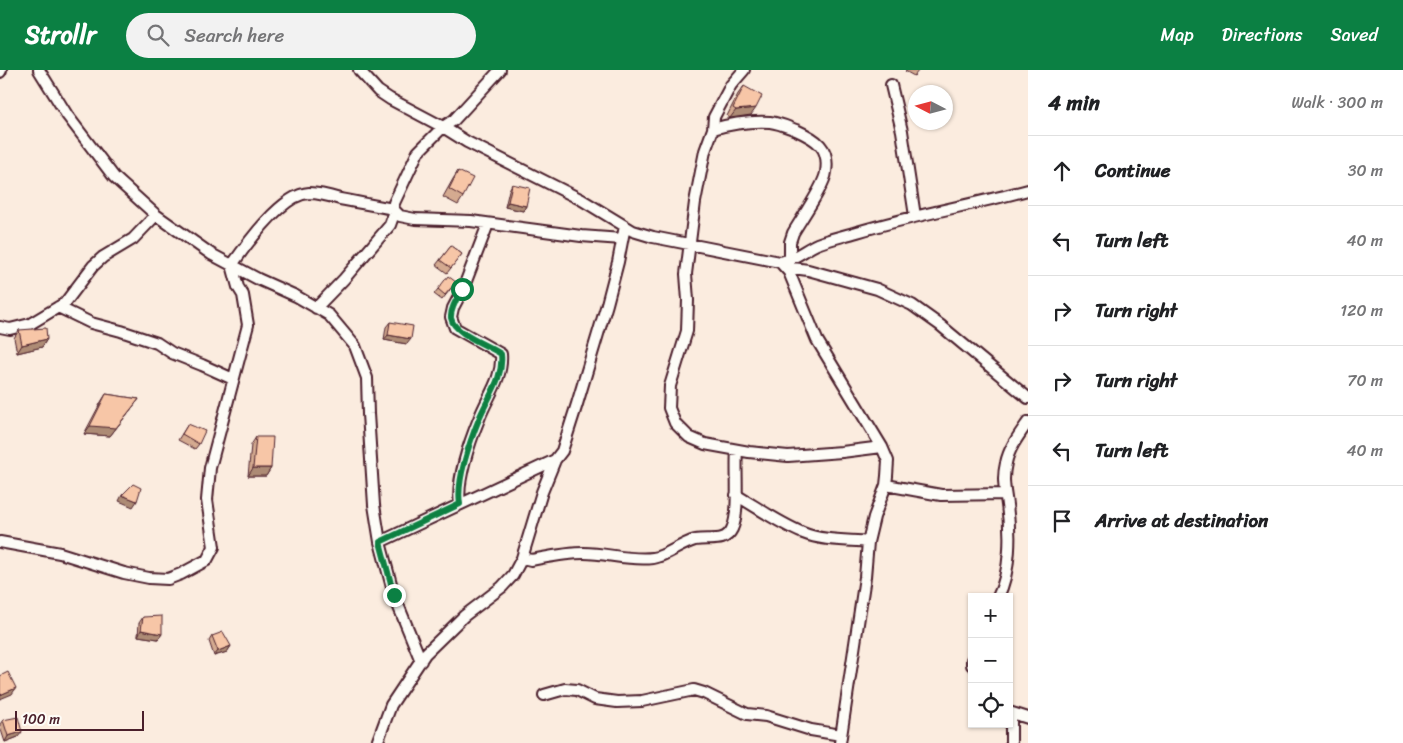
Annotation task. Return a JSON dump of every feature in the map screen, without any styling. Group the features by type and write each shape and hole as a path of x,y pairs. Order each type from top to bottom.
{"street":[{"path":"39,70 67,115 114,177 156,215 211,254 329,315 355,346 367,378 374,505 380,542 394,595 421,661"},
{"path":"358,70 378,91 390,100 443,127 467,142 582,200 625,226 653,237 785,263 877,288 912,305 940,325 1028,398"},
{"path":"316,308 390,226 394,203 418,152 443,127 454,120 500,70"},
{"path":"744,70 731,85 714,117 713,129 705,152 695,202 686,274 688,300 687,331 670,386 669,408 675,423 689,437 705,444 737,450 788,456 882,447"},
{"path":"890,85 902,131 915,216"},
{"path":"544,696 565,689 577,690 595,699 617,702 642,702 694,690 747,714 766,716 840,739 852,671 868,542 874,517 886,485 888,461 882,447 817,340 785,263 794,232 826,174 826,157 822,148 813,138 787,126 771,122 728,125 713,129"},
{"path":"785,263 818,244 915,216 1028,190"},
{"path":"0,542 60,553 124,574 148,578 168,579 207,560 214,547 207,500 210,468 248,325 243,295 238,286 232,265 250,238 280,207 293,198 308,193 394,210 400,216 415,219 471,221 581,236 622,239"},
{"path":"0,326 10,329 30,324 58,308 65,303 93,266 103,257 133,238 156,215"},
{"path":"390,226 415,219"},
{"path":"460,504 459,493 463,470 479,419 499,377 502,362 501,354 455,328 451,317 488,224"},
{"path":"377,743 391,706 421,661 438,641 464,616 502,587 522,558 542,492 555,460 562,452 580,395 607,304 625,226"},
{"path":"58,308 91,323 157,343 172,353 202,364 233,379"},
{"path":"1000,593 1011,536 1003,487 1006,462 1013,443 1028,422"},
{"path":"522,558 531,560 586,553 625,558 654,558 694,540 721,540 727,537 733,528 737,509 737,450"},
{"path":"380,542 555,460"},
{"path":"886,485 941,495 1005,494"},
{"path":"736,495 804,534 828,539 868,542"},
{"path":"1013,713 1028,718"},
{"path":"1011,728 1011,743"}],"building":[{"path":"744,86 762,96 756,108 736,110 733,108"},
{"path":"458,171 473,178 463,197 449,189"},
{"path":"512,184 530,188 526,206 508,202"},
{"path":"451,246 462,254 451,268 440,260"},
{"path":"448,276 456,282 445,295 438,289"},
{"path":"390,322 413,326 411,339 388,335"},
{"path":"46,328 47,339 22,345 19,330"},
{"path":"106,394 139,399 116,428 90,426"},
{"path":"188,424 205,431 199,444 182,434"},
{"path":"256,437 273,437 271,468 253,468"},
{"path":"133,484 141,488 137,501 122,495"},
{"path":"162,616 162,634 141,630 143,617"},
{"path":"223,632 231,646 218,651 212,636"},
{"path":"8,672 16,688 0,695 0,676"},
{"path":"18,717 22,732 8,736 3,720"}],"route":[{"path":"394,595 380,542 460,504 459,493 463,470 479,419 499,377 502,362 501,354 455,328 451,317 462,289"}]}
